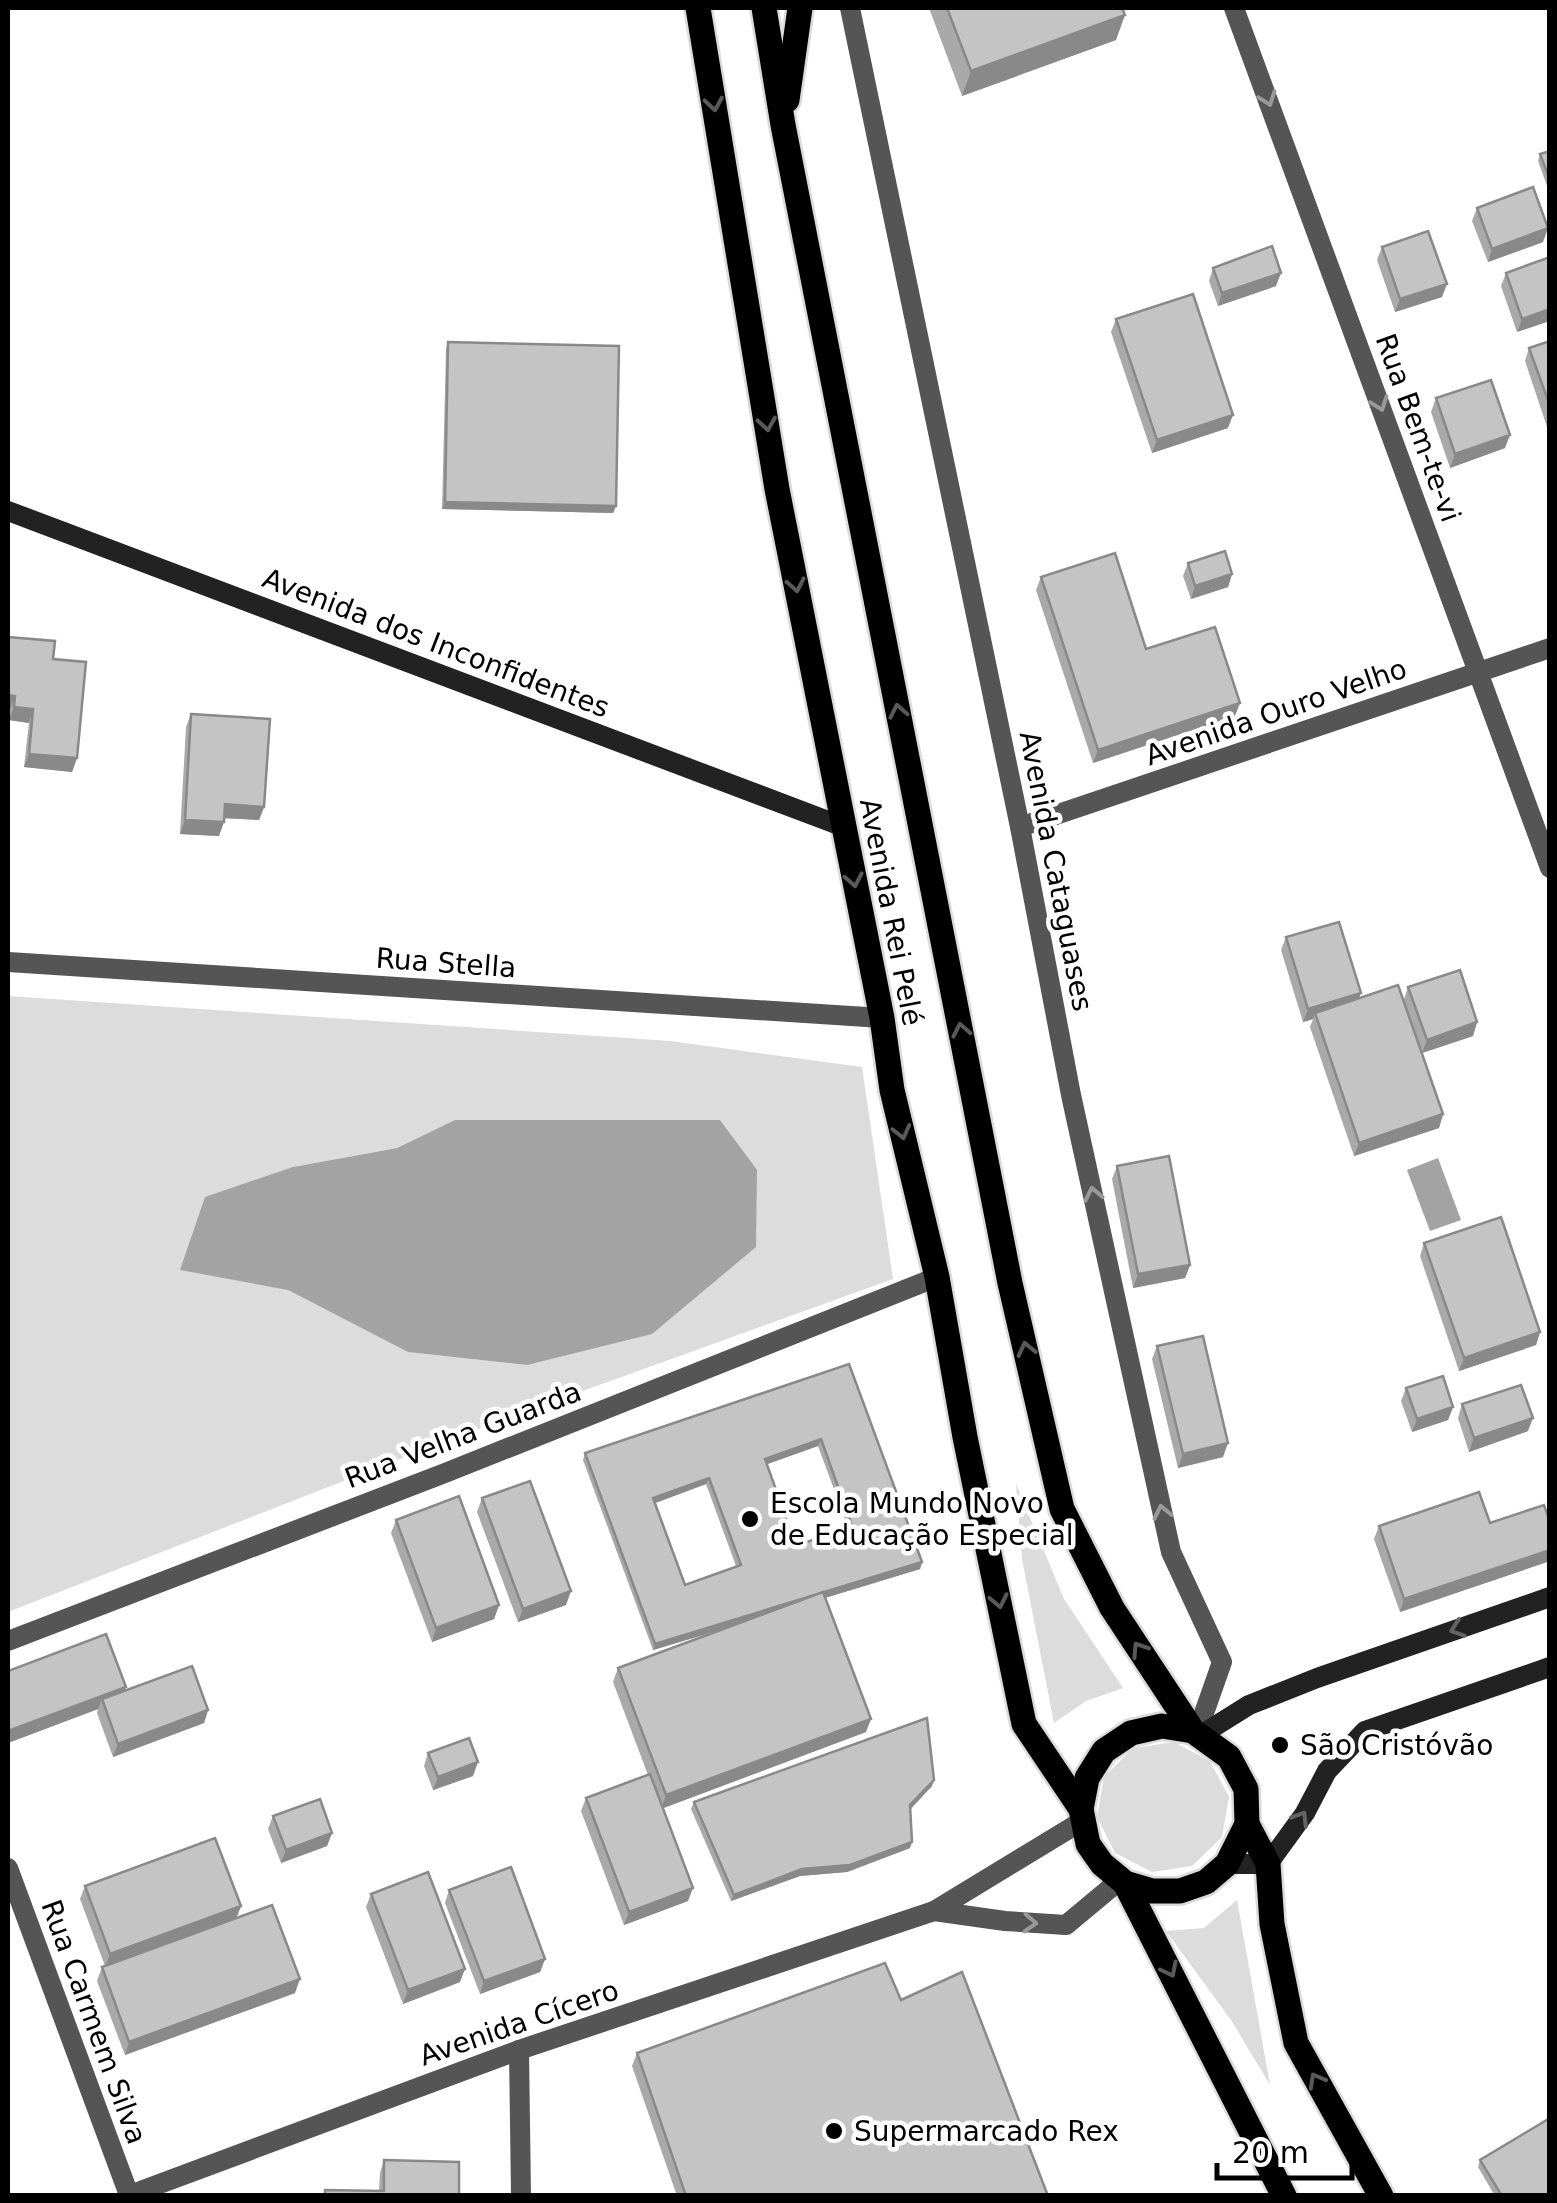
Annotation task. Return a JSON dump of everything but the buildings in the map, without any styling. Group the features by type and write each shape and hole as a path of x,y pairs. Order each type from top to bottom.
{"main road":[{"name":"Avenida Rei Pelé","path":"698,8 777,489 882,1018 892,1090 937,1277 965,1437 1024,1724 1081,1815 1088,1844 1102,1864 1123,1882 1284,2196"},
{"name":"Avenida Rei Pelé","path":"764,8 783,125 1010,1283 1062,1510 1112,1608 1197,1733 1230,1757 1246,1789 1247,1824 1268,1864 1272,1924 1296,2042 1381,2196"},
{"path":"783,125 800,8"},
{"path":"1081,1815 1087,1778 1104,1751 1131,1733 1162,1726 1197,1733"},
{"path":"1123,1882 1152,1892 1180,1891 1206,1882 1227,1864 1247,1824"}],"street":[{"name":"Avenida Cataguases","path":"850,8 1020,827 1071,1096 1170,1552 1222,1662 1197,1733"},
{"name":"Rua Bem-te-vi","path":"1234,8 1550,868"},
{"name":"Avenida dos Inconfidentes","path":"8,511 844,827"},
{"name":"Avenida Ouro Velho","path":"1020,827 1550,648"},
{"name":"Rua Stella","path":"8,962 882,1018"},
{"name":"Rua Velha Guarda","path":"8,1641 445,1473 937,1277"},
{"path":"1197,1733 1300,1684 1550,1597"},
{"path":"1227,1864 1268,1864 1305,1813 1327,1771 1365,1731 1550,1666"},
{"name":"Avenida Cícero","path":"128,2195 519,2050 934,1911 1081,1815"},
{"name":"Rua Carmem Silva","path":"8,1868 128,2195"},
{"name":"Avenida Cícero","path":"934,1911 1004,1922 1066,1924 1123,1882"},
{"path":"519,2050 520,2196"}],"shaded area":[{"path":"8,996 670,1041 862,1067 893,1279 464,1434 8,1612","holes":["456,1120 527,1365 409,1352 288,1290 293,1167 397,1148"]},
{"path":"455,1120 720,1120 757,1170 756,1247 652,1334 527,1365 408,1352 288,1290 180,1270 205,1197 293,1167 397,1148"},
{"path":"1438,1158 1461,1220 1430,1231 1407,1170"},
{"path":"1016,1484 1064,1599 1123,1688 1086,1701 1054,1723 1022,1559"},
{"path":"1174,1742 1210,1761 1229,1797 1222,1837 1192,1866 1152,1872 1115,1853 1097,1817 1104,1777 1133,1748"},
{"path":"1237,1900 1270,2085 1231,2020 1166,1931 1204,1928"}],"place":[{"name":"Escola Mundo Novo de Educação Especial","path":"750,1519"},
{"name":"São Cristóvão","path":"1280,1745"},
{"name":"Supermarcado Rex","path":"834,2131"}]}
